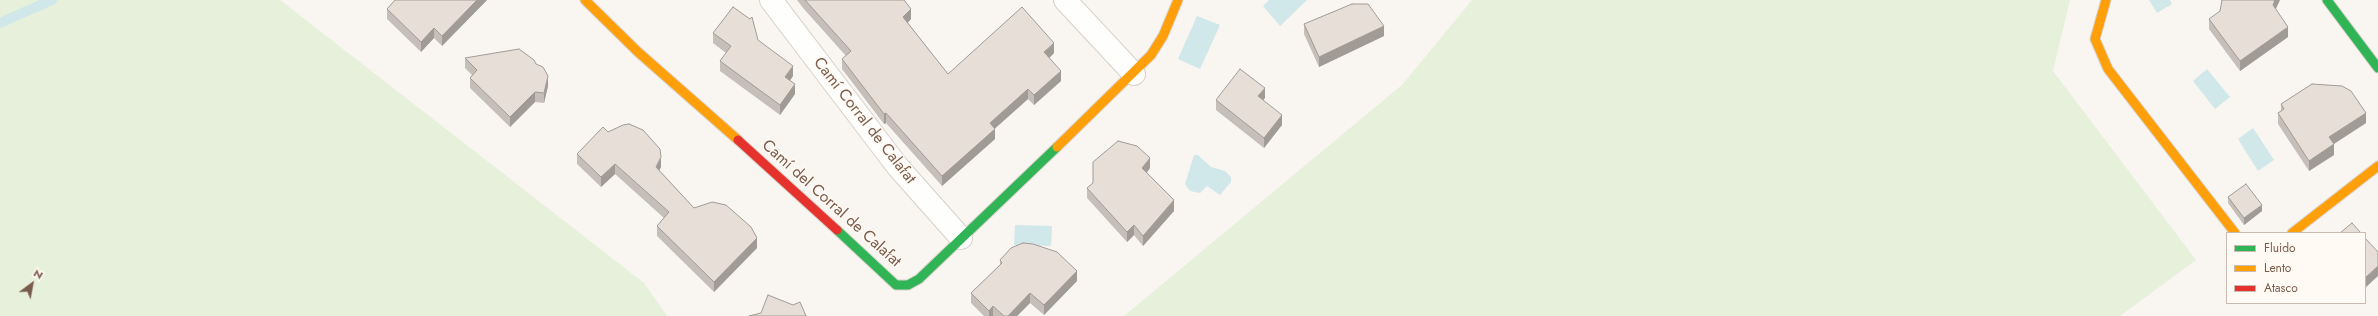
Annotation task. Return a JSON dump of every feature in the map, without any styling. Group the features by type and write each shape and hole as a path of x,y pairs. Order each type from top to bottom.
{"street":[{"name":"Camí del Corral de Calafat","path":"585,0 638,52 793,189 896,285 908,285 919,279 1134,74 1151,55 1159,42 1178,0"},
{"name":"Camí Corral de Calafat","path":"771,0 894,162 961,238"},
{"path":"1065,0 1134,74"},
{"path":"2106,0 2095,39 2108,69 2234,232"},
{"path":"2327,0 2378,68"},
{"path":"2293,232 2378,166"}],"green space":[{"path":"0,0 280,0 644,283 667,316 0,316"},
{"path":"1472,0 2070,0 2053,71 2196,260 2120,316 1124,316 1402,85"}],"water":[{"path":"1269,0 1307,0 1280,26 1263,6"},
{"path":"2149,0 2170,0 2172,4 2157,13"},
{"path":"1197,16 1220,25 1200,69 1178,59"},
{"path":"2207,69 2230,97 2215,109 2193,81"},
{"path":"2253,128 2274,160 2258,171 2238,139"},
{"path":"1194,155 1198,155 1211,167 1225,171 1231,177 1231,182 1220,195 1207,186 1200,193 1190,191 1185,184"},
{"path":"1015,225 1052,226 1051,246 1014,245"}],"building":[{"path":"395,0 477,0 442,36 434,28 421,42 387,9"},
{"path":"805,0 904,0 911,9 903,17 948,74 1022,7 1054,43 1044,52 1061,71 1034,95 1028,89 990,123 995,129 942,176 886,113 884,114 842,59 851,51"},
{"path":"2222,0 2275,0 2273,5 2288,27 2240,61 2209,19 2220,11"},
{"path":"1352,4 1368,4 1384,26 1319,57 1304,24"},
{"path":"733,7 750,19 752,17 758,40 793,66 785,77 795,84 780,105 720,61 731,46 713,33"},
{"path":"519,49 534,60 536,64 543,67 548,76 544,93 535,92 510,117 470,78 477,70 465,58"},
{"path":"1240,69 1265,88 1258,96 1282,115 1264,138 1216,100"},
{"path":"2312,84 2342,86 2351,91 2366,113 2329,137 2334,144 2309,161 2278,113 2284,109 2281,104"},
{"path":"629,124 643,130 660,149 661,157 656,167 694,208 712,202 726,205 751,227 757,238 714,282 657,226 669,212 615,164 601,177 577,154 603,127 608,132 623,125"},
{"path":"1118,141 1137,146 1150,158 1142,168 1174,200 1143,236 1134,225 1127,232 1087,188 1093,183 1093,162"},
{"path":"2246,184 2262,205 2244,218 2228,197"},
{"path":"2352,223 2360,232 2341,232"},
{"path":"2366,239 2378,252 2378,266 2366,277"},
{"path":"1023,243 1033,244 1057,252 1077,271 1044,305 1030,293 1008,316 1004,316 993,306 989,311 971,293 1002,263 1000,260 1011,248"},
{"path":"768,295 793,305 800,302 806,316 749,316 761,313"}],"waterway":[{"path":"0,23 52,0"}],"traffic: fast":[{"path":"2327,0 2378,68"},
{"path":"837,230 896,285 908,285 919,279 1057,147"}],"traffic: slow":[{"path":"585,0 638,52 738,140"},
{"path":"1057,147 1151,55 1163,36 1178,0"},
{"path":"2106,0 2095,39 2108,69 2234,232"},
{"path":"2293,232 2378,166"}],"traffic: jam":[{"path":"738,140 837,230"}]}
